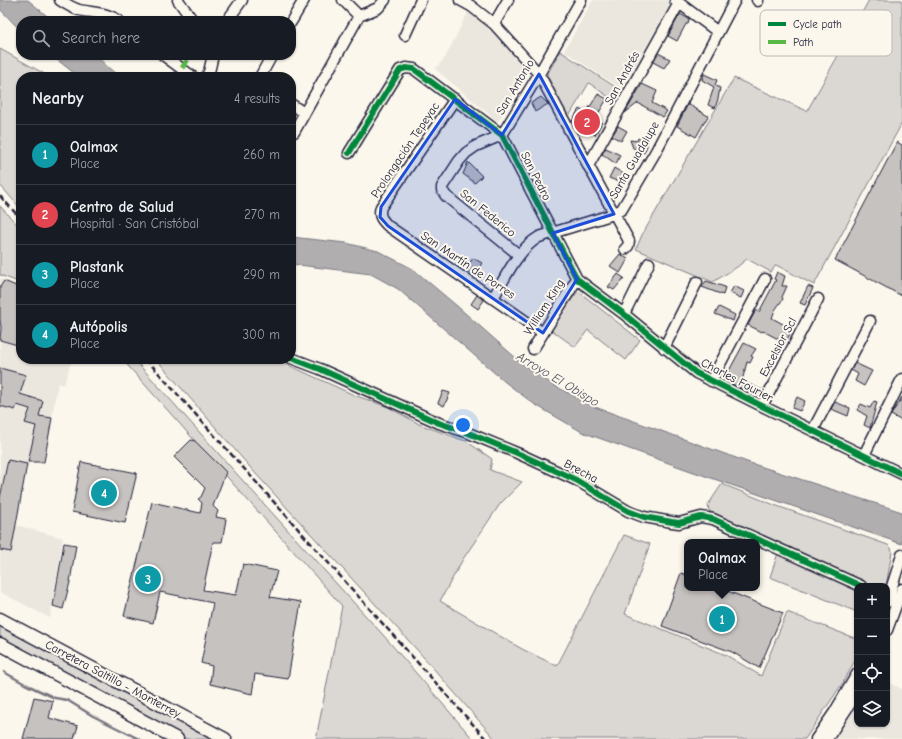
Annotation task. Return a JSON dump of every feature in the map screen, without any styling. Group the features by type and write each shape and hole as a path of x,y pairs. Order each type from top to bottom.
{"main road":[{"name":"Carretera Saltillo - Monterrey","path":"0,619 225,739"},
{"name":"Carretera Saltillo - Monterrey","path":"0,644 177,739"}],"street":[{"path":"60,0 79,10 108,16"},
{"path":"230,16 242,0"},
{"path":"295,16 304,0"},
{"path":"344,0 359,16"},
{"path":"296,128 359,16 378,8 385,0"},
{"path":"405,35 421,0"},
{"path":"460,0 471,6 494,24 539,74 629,241 628,246 625,249"},
{"path":"494,24 508,0"},
{"name":"San Antonio","path":"442,190 444,184 466,153 476,146 502,135 581,0"},
{"name":"Santa Guadalupe","path":"493,298 519,255 533,240 614,214 622,209 656,151 735,0"},
{"path":"180,1 190,16"},
{"path":"677,2 718,32"},
{"name":"San Andrés","path":"588,166 677,2"},
{"path":"170,60 186,72"},
{"path":"209,72 212,60"},
{"path":"263,72 269,60"},
{"name":"San Pedro","path":"349,153 400,70 406,68 414,69 502,135 577,279"},
{"name":"Prolongación Tepeyac","path":"380,217 379,213 381,208 455,99"},
{"path":"296,107 304,113"},
{"name":"San Federico","path":"442,190 446,196 519,255"},
{"name":"San Martín de Porres","path":"380,217 388,226 543,333"},
{"path":"624,314 649,263"},
{"name":"Charles Fourier","path":"577,279 624,314 696,373 902,474"},
{"name":"William King","path":"533,349 577,279"},
{"path":"711,381 764,279"},
{"path":"664,348 697,282"},
{"name":"Excelsior Scl","path":"762,406 818,299"},
{"path":"813,430 870,320"},
{"name":"Brecha","path":"296,360 320,369 439,423 466,432 517,453 576,480 628,511 644,517 679,523 701,517 713,519 757,539"},
{"path":"864,455 902,379"},
{"name":"Brecha","path":"760,540 854,583"},
{"path":"890,591 902,554"},
{"path":"890,622 902,589"},
{"path":"816,739 834,713 854,679"},
{"path":"827,739 854,698"}],"highlighted area":[{"path":"539,74 614,214 553,233 577,279 543,333 388,226 380,217 381,207 455,99 502,135"}],"shaded area":[{"path":"0,0 28,0 47,16 16,16 16,26 0,9"},
{"path":"593,0 666,0 671,3 622,89 564,51"},
{"path":"869,0 902,0 902,123 814,285 776,265 771,272 747,259 713,282 636,249 642,235 734,78 807,111 838,56 892,56 892,10 863,10"},
{"path":"469,10 493,32 528,70 498,122 435,69 445,58"},
{"path":"0,49 16,58 16,60 20,60 41,72 16,72 16,203 0,185"},
{"path":"560,51 620,90 613,100 589,83 568,118 547,75"},
{"path":"57,60 100,60 114,72 73,72"},
{"path":"0,206 16,224 16,281 0,275"},
{"path":"296,238 346,243 378,251 413,269 525,366 555,386 595,407 750,463 902,512 902,544 582,432 534,404 505,382 398,289 371,274 296,265"},
{"path":"0,278 16,285 16,364 70,364 64,385 58,383 44,462 28,462 16,525 63,538 50,618 0,592"},
{"path":"578,291 640,340 626,360 588,330 575,347 550,329"},
{"path":"126,364 138,364 384,636 473,739 316,739 342,606"},
{"path":"160,364 286,364 354,395 388,407 421,425 466,441 492,459 490,470 522,482 500,504 463,559 440,601 522,649 557,666 624,535 650,544 625,614 726,655 761,676 787,612 854,638 854,663 844,681 805,739 495,739 419,652 256,474"},
{"path":"722,484 777,506 888,545 892,552 887,583 854,583 854,611 770,577 781,544 709,511 708,505"},
{"path":"0,626 211,739 187,739 0,639"},
{"path":"890,683 902,689 902,739 835,739 854,707 854,727 890,727"}],"building":[{"path":"680,14 689,19 688,24 686,24 677,41 668,36"},
{"path":"658,53 670,59 664,68 653,62"},
{"path":"704,74 717,80 715,85 720,88 715,108 708,105 714,87 702,80"},
{"path":"642,84 657,91 652,103 667,111 663,117 638,103 625,113"},
{"path":"598,94 607,99 595,119 602,122 595,135 572,121 579,109 586,113"},
{"path":"541,97 548,104 535,112 531,103"},
{"path":"688,104 708,116 696,137 677,126"},
{"path":"618,126 627,131 621,141 612,136"},
{"path":"638,138 647,143 644,153 633,148 630,140 637,141"},
{"path":"897,142 902,145 902,296 835,260"},
{"path":"606,148 620,155 616,164 602,154"},
{"path":"468,162 482,176 475,183 463,174"},
{"path":"614,168 627,176 622,183 609,178"},
{"path":"620,254 628,259 620,273 610,266"},
{"path":"473,258 482,263 474,277 465,270"},
{"path":"777,272 785,276 782,286 787,286 782,297 783,299 775,310 772,318 792,329 786,342 748,325 756,310 759,312 776,280 774,279"},
{"path":"618,274 624,278 614,290 608,287"},
{"path":"4,281 16,286 16,345 0,340 0,287"},
{"path":"706,281 725,287 723,295 702,287"},
{"path":"734,286 744,291 741,298 730,293"},
{"path":"808,286 813,288 805,305 800,303"},
{"path":"477,295 484,300 478,309 471,304"},
{"path":"719,307 735,315 733,321 715,314"},
{"path":"744,343 756,349 751,356 753,357 750,363 747,362 742,381 762,390 756,396 724,380"},
{"path":"855,363 872,371 864,386 855,381 858,374 851,370"},
{"path":"0,368 26,375 20,394 43,401 39,416 52,418 44,462 28,462 36,426 25,423 30,409 17,405 15,410 0,406"},
{"path":"443,391 450,393 444,406 438,403"},
{"path":"797,397 805,401 800,411 792,408"},
{"path":"902,397 902,421 891,415"},
{"path":"874,401 877,402 870,428 864,425 867,416 857,410 861,404 870,408"},
{"path":"835,402 850,408 848,416 831,409"},
{"path":"191,440 195,441 226,472 213,506 218,511 216,517 226,519 222,542 213,542 203,590 236,595 243,564 277,571 270,597 301,602 288,679 255,674 252,694 210,684 212,666 201,663 213,603 160,592 153,623 124,616 152,502 200,513 202,503 198,499 201,497 205,488 174,457"},
{"path":"8,460 27,464 11,552 0,550 0,498"},
{"path":"81,462 137,473 125,523 72,512"},
{"path":"64,543 76,545 70,582 63,609 53,606"},
{"path":"681,573 684,574 684,591 728,591 783,613 759,668 732,652 662,626"},
{"path":"34,697 53,701 49,718 78,726 74,739 23,739"}],"waterway":[{"path":"4,672 55,698 67,700 93,716 139,739"}],"railway":[{"path":"0,196 16,214"},
{"path":"150,364 486,739"}],"marked path":[{"path":"182,68 188,60"}],"cycle path":[{"path":"349,153 400,70 406,68 414,69 502,135 577,279 624,314 696,373 902,474"},
{"path":"296,360 320,369 439,423 466,432 517,453 576,480 628,511 644,517 679,523 701,517 713,519 757,539"},
{"path":"760,540 854,583"}],"place":[{"name":"Centro de Salud","path":"587,122"},
{"name":"Autópolis","path":"104,493"},
{"name":"Plastank","path":"148,579"},
{"name":"Oalmax","path":"722,619"}],"water label":[{"name":"Arroyo El Obispo","path":"558,379"}]}
